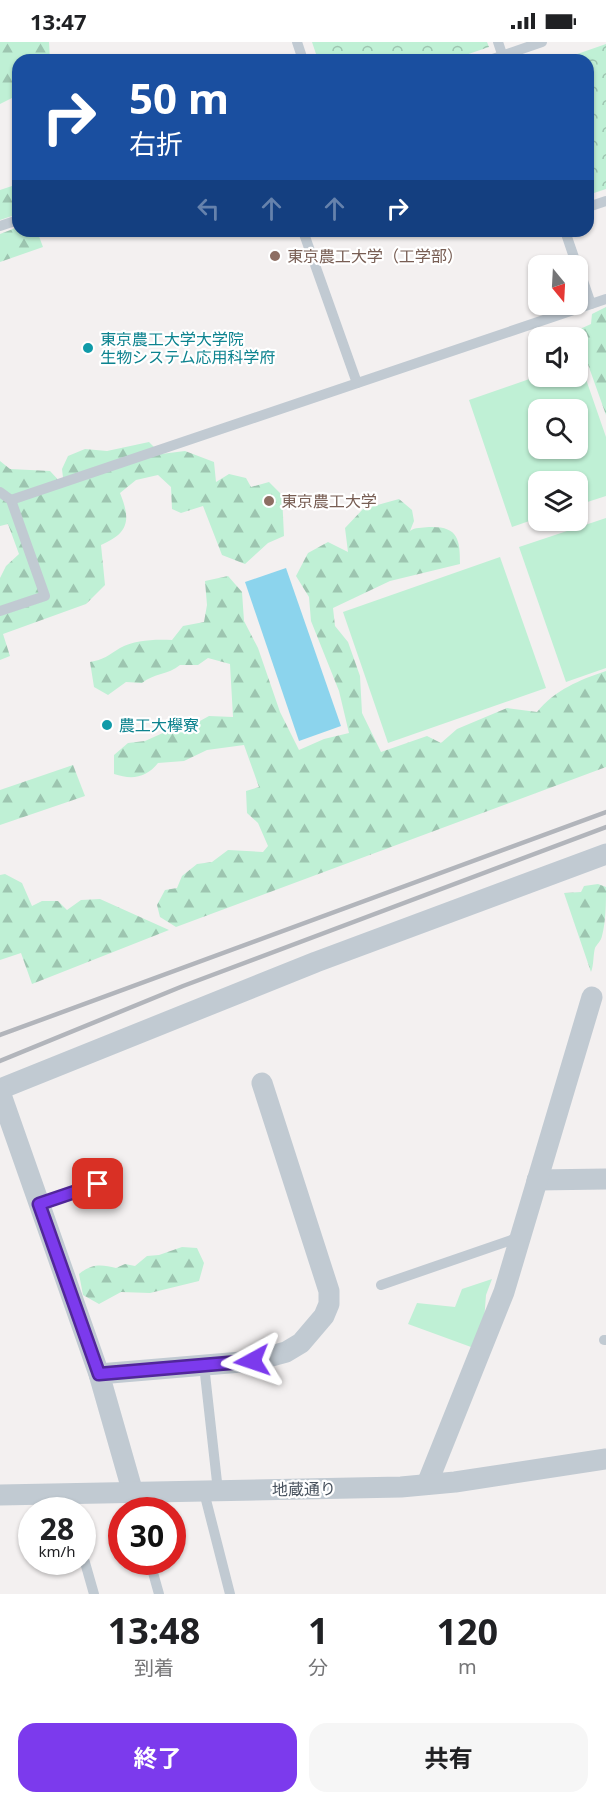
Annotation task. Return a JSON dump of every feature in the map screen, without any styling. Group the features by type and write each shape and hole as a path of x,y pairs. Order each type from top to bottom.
{"street":[{"path":"134,1497 99,1374 0,1090 316,962 606,854"},
{"path":"427,1484 504,1292 592,997"},
{"path":"99,1374 252,1361 286,1352 301,1343 324,1316 330,1304 329,1290 262,1083"},
{"path":"537,1180 606,1179"},
{"name":"地蔵通り","path":"170,1497 211,1491 427,1484 474,1480 606,1459"},
{"name":"地蔵通り","path":"0,1495 20,1497"}],"lane":[{"path":"513,54 542,42"},
{"path":"305,237 357,383"},
{"path":"567,237 573,255"},
{"path":"588,296 591,304"},
{"path":"11,500 606,299"},
{"path":"0,492 11,500 45,596 0,611"},
{"path":"39,1204 98,1184 93,1165"},
{"path":"381,1285 520,1237"},
{"path":"204,1365 211,1491 230,1594"},
{"path":"89,1575 94,1594"},
{"path":"154,1575 159,1594"}],"green space":[{"path":"0,42 49,42 50,54 12,54 12,98 0,104"},
{"path":"312,42 487,42 489,47 469,54 316,54"},
{"path":"606,44 606,189 594,193 594,54 577,54"},
{"path":"12,186 12,216 0,220 0,190"},
{"path":"12,229 12,237 39,237 43,247 0,262 0,234"},
{"path":"606,307 606,415 588,364 588,327 584,327 591,324 592,314"},
{"path":"528,379 528,387 588,387 588,385 606,437 606,496 588,502 588,471 528,471 528,521 512,527 469,400"},
{"path":"149,442 161,454 185,451 214,462 216,482 229,474 246,478 251,487 269,482 282,495 284,536 268,543 245,564 222,555 203,506 181,513 172,509 171,487 158,475 136,480 120,493 126,511 125,525 117,536 101,545 105,585 86,604 3,634 10,656 0,660 0,578 6,566 19,554 8,524 0,526 0,461 10,469 50,471 64,486 62,469 68,456 85,449 107,451"},
{"path":"399,499 412,510 414,521 410,531 416,528 439,527 452,532 458,541 460,564 390,581 333,608 335,626 348,642 360,676 362,713 381,752 427,736 441,743 457,729 507,708 537,712 544,704 568,687 606,671 606,767 176,927 160,917 157,905 165,890 177,888 182,876 197,864 212,862 228,850 263,852 268,846 258,823 247,813 246,791 259,787 244,745 207,750 184,761 158,763 144,775 133,777 114,774 114,755 128,743 145,741 174,728 189,727 209,716 233,717 230,664 208,658 198,665 180,665 142,683 126,682 108,695 94,687 90,662 102,659 132,643 172,640 183,626 204,622 207,605 205,581 228,576 242,592 244,621 258,648 280,712 299,750 324,739 349,733 339,691 311,621 309,597 296,576 308,553 328,542 348,552 345,528 363,509"},
{"path":"606,518 606,668 566,682 519,547 567,531 588,531 588,524"},
{"path":"500,557 546,688 388,743 343,612"},
{"path":"73,765 85,796 0,825 0,790"},
{"path":"5,874 22,883 32,906 42,901 58,901 67,910 81,900 100,899 169,930 32,984 21,953 0,960 0,875"},
{"path":"598,884 606,887 605,918 601,938 595,948 591,972 564,893 581,892 584,886"},
{"path":"182,1247 197,1248 204,1263 199,1281 150,1293 121,1292 99,1304 83,1295 79,1274 88,1268 101,1266 116,1268 125,1264 135,1266 147,1256 159,1255"},
{"path":"492,1279 486,1295 484,1321 471,1347 408,1324 417,1303 455,1307 462,1289"}],"water":[{"path":"286,568 341,726 299,741 245,582"}],"railway":[{"path":"0,1035 606,812"},
{"path":"0,1061 183,986 606,827"}],"place":[{"name":"東京農工大学（工学部）","path":"275,256"},
{"name":"東京農工大学大学院 生物システム応用科学府","path":"88,348"},
{"name":"東京農工大学","path":"269,501"},
{"name":"農工大欅寮","path":"107,725"}],"route":[{"path":"98,1184 39,1204 99,1374 252,1361"}]}
